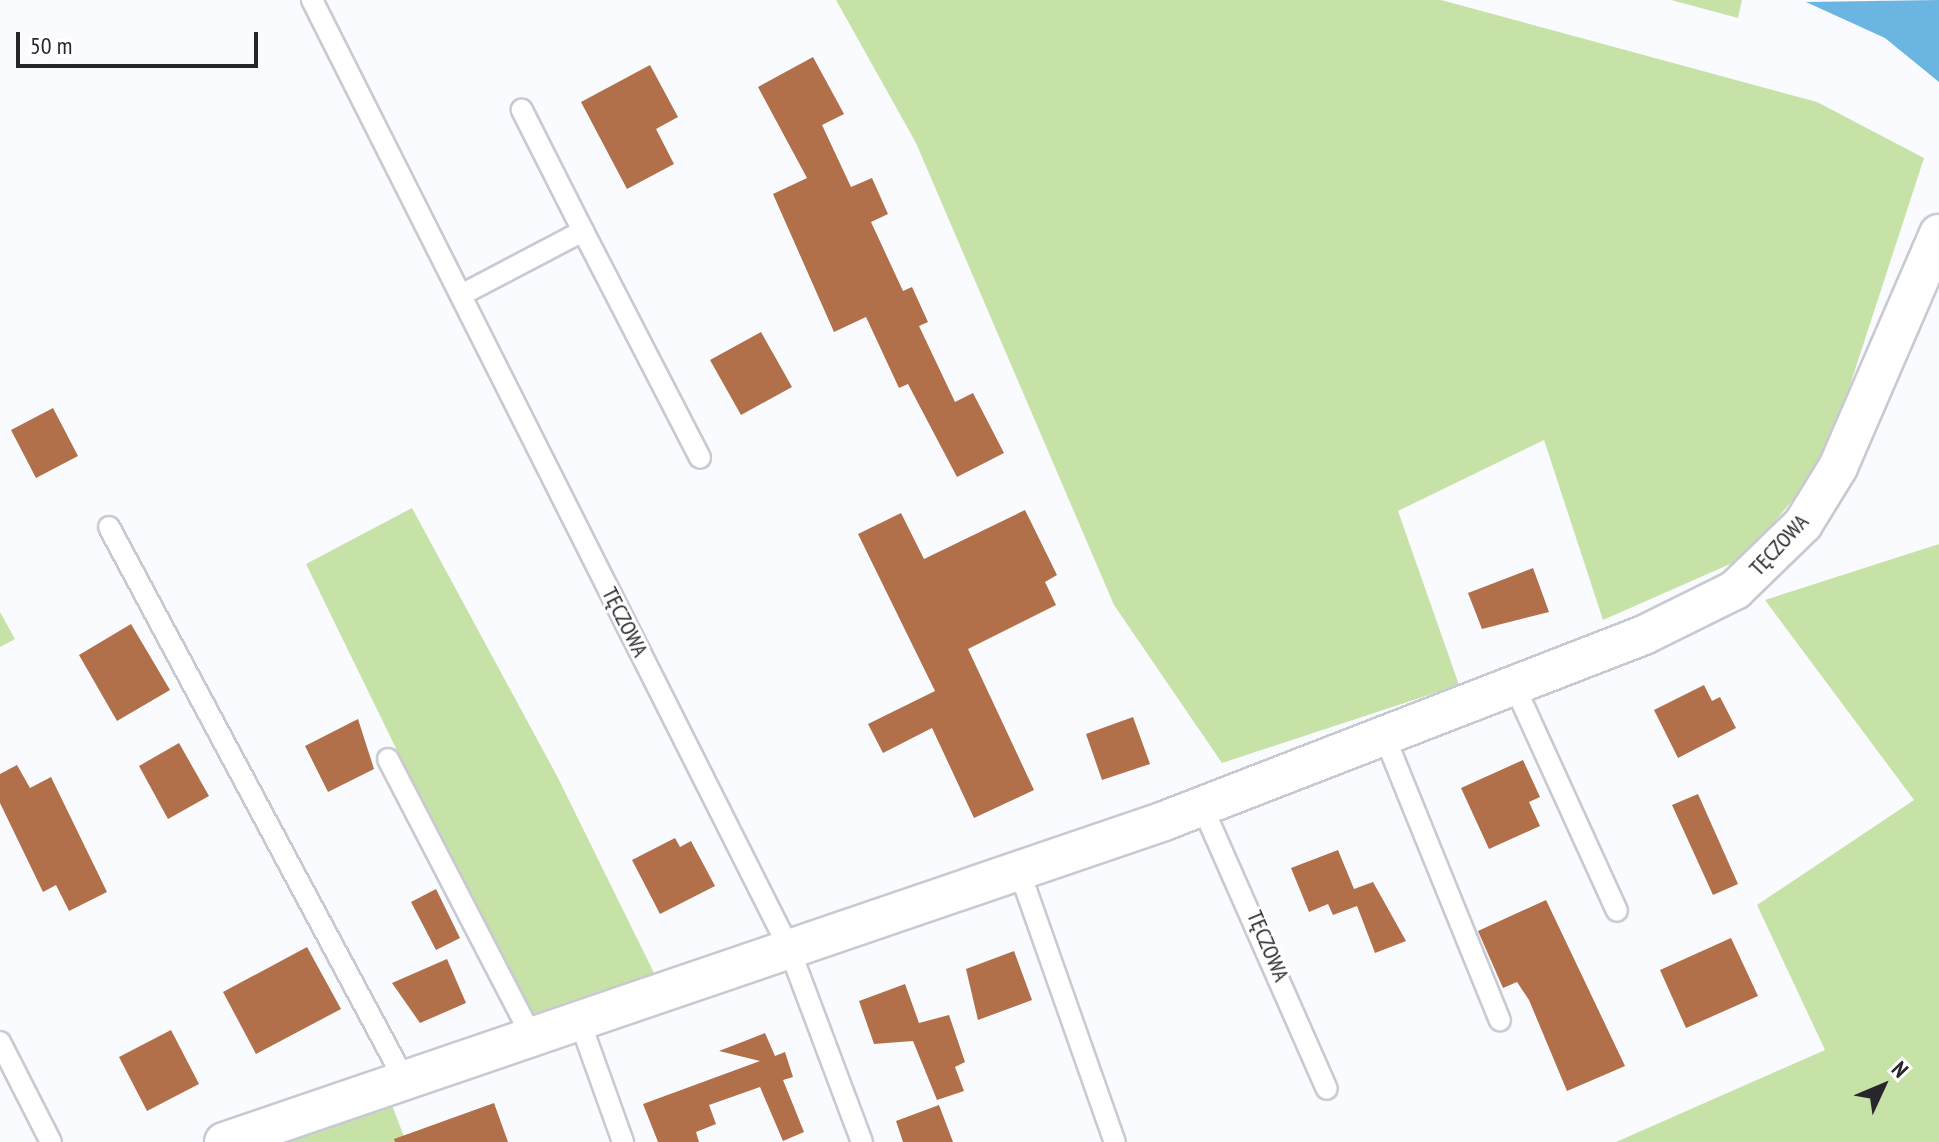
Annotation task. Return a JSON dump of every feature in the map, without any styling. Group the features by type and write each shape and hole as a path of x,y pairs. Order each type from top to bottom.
{"street":[{"name":"TĘCZOWA","path":"224,1142 1202,806 1514,685 1735,590 1803,524 1838,467 1939,234"}],"lane":[{"name":"TĘCZOWA","path":"312,0 789,948 862,1142"},
{"path":"522,110 700,458"},
{"path":"461,295 583,231"},
{"path":"109,527 404,1079"},
{"path":"1514,685 1617,911"},
{"path":"1384,735 1500,1020"},
{"path":"388,759 531,1035"},
{"name":"TĘCZOWA","path":"1202,806 1327,1089"},
{"path":"1019,870 1115,1142"},
{"path":"579,1019 623,1142"},
{"path":"0,1042 51,1142"}],"green space":[{"path":"836,0 1441,0 1817,102 1924,158 1826,459 1746,557 1603,620 1544,440 1398,511 1459,685 1222,763 1114,605 916,143"},
{"path":"1671,0 1742,0 1738,18"},
{"path":"412,508 557,776 657,979 535,1017 430,818 306,564"},
{"path":"1939,544 1939,1142 1616,1142 1825,1050 1757,905 1914,800 1765,600"},
{"path":"0,612 15,639 0,647"},
{"path":"392,1105 406,1142 275,1142"}],"water":[{"path":"1939,0 1939,82 1885,38 1806,2"}],"building":[{"path":"813,57 844,114 822,125 851,187 872,178 888,214 871,222 903,291 912,287 928,322 919,326 955,402 973,393 1004,453 957,477 908,384 899,388 866,317 834,332 773,194 807,178 758,87"},
{"path":"650,65 678,117 656,129 674,164 627,189 581,102"},
{"path":"761,332 792,387 741,415 710,360"},
{"path":"53,408 78,456 36,478 11,430"},
{"path":"1025,510 1057,575 1045,582 1056,605 968,649 1034,790 974,818 932,728 883,753 868,724 935,691 858,534 901,513 924,559"},
{"path":"1533,568 1549,612 1482,629 1468,593"},
{"path":"131,624 170,690 117,721 79,655"},
{"path":"1704,685 1712,701 1720,697 1736,728 1678,758 1654,710"},
{"path":"1133,717 1150,764 1102,780 1086,734"},
{"path":"358,719 374,769 328,792 305,746"},
{"path":"179,743 209,796 168,819 139,766"},
{"path":"1523,760 1540,797 1529,802 1540,826 1489,849 1461,788"},
{"path":"17,765 30,788 51,777 107,892 69,911 56,885 43,892 0,803 0,774"},
{"path":"1698,794 1738,884 1713,895 1672,805"},
{"path":"675,838 680,847 691,841 715,886 660,914 632,860"},
{"path":"1338,850 1354,889 1373,882 1406,941 1375,953 1357,906 1333,915 1328,904 1309,912 1291,868"},
{"path":"436,889 460,938 436,950 411,902"},
{"path":"1546,900 1625,1066 1567,1091 1529,1000 1517,982 1503,988 1478,931"},
{"path":"1731,938 1758,996 1686,1028 1660,970"},
{"path":"307,947 341,1009 256,1054 223,992"},
{"path":"1014,951 1032,1000 978,1020 966,969"},
{"path":"447,959 466,1003 420,1023 392,983"},
{"path":"905,984 919,1023 949,1015 965,1062 955,1067 964,1091 937,1100 913,1041 874,1044 859,1001"},
{"path":"171,1030 199,1084 147,1111 119,1057"},
{"path":"765,1033 775,1056 785,1052 793,1077 783,1080 804,1132 783,1141 760,1087 709,1105 716,1124 696,1132 699,1142 658,1142 643,1104 760,1061 719,1051"},
{"path":"494,1103 508,1142 395,1142 394,1139"},
{"path":"939,1105 953,1142 903,1142 896,1121"}]}
